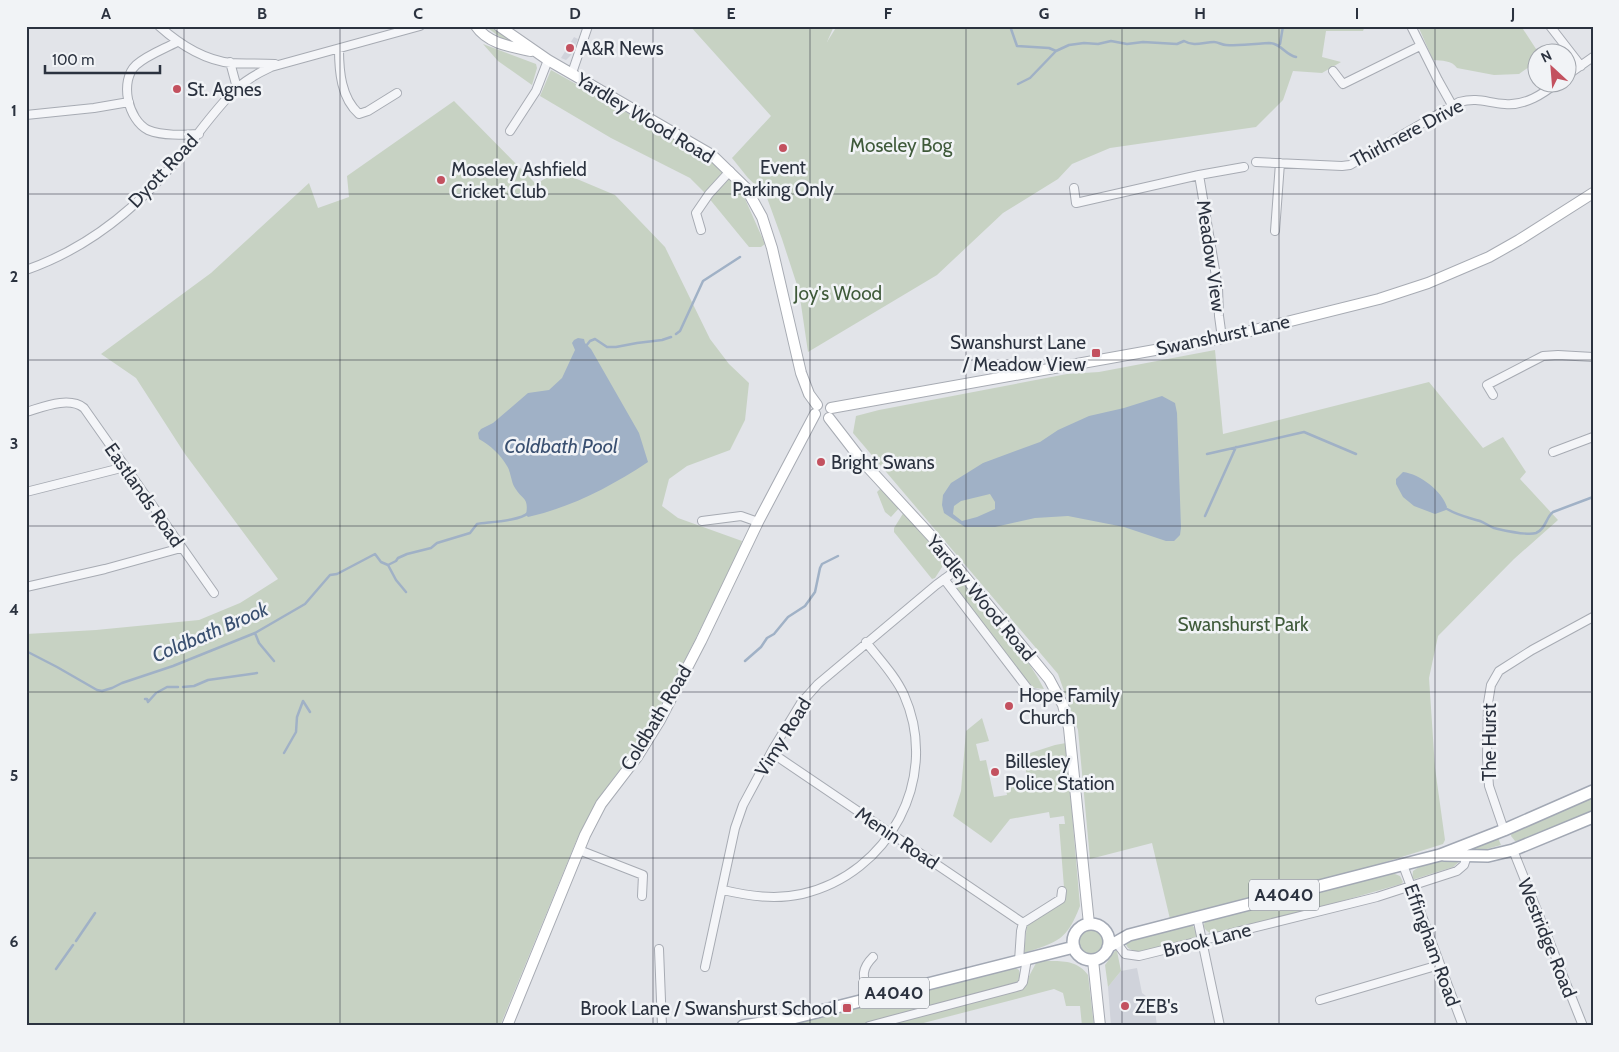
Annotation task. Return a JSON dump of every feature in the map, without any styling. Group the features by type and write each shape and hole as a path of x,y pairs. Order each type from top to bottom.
{"main road":[{"name":"Yardley Wood Road","path":"476,26 490,39 501,44 535,52"},
{"name":"Yardley Wood Road","path":"499,26 548,60 712,155 746,188 762,217 781,280 801,373 816,410"},
{"name":"Swanshurst Lane","path":"830,413 1222,338 1379,300 1428,282 1496,253 1593,193"},
{"path":"824,403 830,413 820,420 816,410 824,403"},
{"name":"Coldbath Road","path":"507,1026 579,850 601,804 637,757 660,720 816,410"},
{"name":"Yardley Wood Road","path":"830,413 863,462 958,568 1048,679 1063,705 1069,728 1089,924"},
{"name":"Brook Lane","path":"1112,945 1129,935 1440,855 1504,830 1593,791"},
{"name":"Brook Lane","path":"1440,855 1488,856 1512,850 1589,820"},
{"path":"1504,830 1512,850"},
{"path":"1089,924 1098,925 1105,931 1112,945 1102,956 1093,960 1081,957 1074,946 1073,939 1076,932 1089,924"},
{"name":"Brook Lane","path":"1105,931 1129,935"},
{"name":"A4040","path":"743,1026 793,1022 869,999 1074,946"},
{"path":"1093,960 1100,1026"}],"street":[{"path":"159,26 177,42 197,53 230,62 278,64 420,26"},
{"path":"572,73 588,26"},
{"path":"1411,26 1452,105"},
{"path":"1550,26 1581,66"},
{"path":"177,42 136,66 130,74 127,83 129,102 139,123 148,129 168,134 198,134"},
{"path":"1333,71 1343,84 1420,46"},
{"path":"338,49 339,67 346,95 352,108 359,114 368,111 396,93"},
{"path":"1576,69 1593,57"},
{"path":"510,131 536,91 548,60"},
{"path":"230,62 237,88"},
{"name":"Dyott Road","path":"26,270 70,250 102,230 140,201 237,88 256,74 278,64"},
{"name":"Thirlmere Drive","path":"1256,162 1350,165 1459,102 1476,99 1506,104 1523,102 1545,92"},
{"path":"26,115 56,113 129,102"},
{"path":"1275,231 1280,163"},
{"name":"Meadow View","path":"1074,188 1076,203 1199,175 1244,167"},
{"path":"701,230 696,213 709,194 730,171"},
{"name":"Meadow View","path":"1199,175 1218,288 1222,338"},
{"path":"1493,395 1488,385 1544,356 1593,357"},
{"name":"Eastlands Road","path":"26,412 71,402 84,408 214,593"},
{"path":"1553,452 1593,436"},
{"path":"26,492 124,467"},
{"path":"702,521 741,516 758,522"},
{"path":"26,587 105,569 181,548"},
{"name":"Vimy Road","path":"705,967 735,828 743,805 801,703 818,684 866,642 958,568"},
{"name":"Yardley Wood Road","path":"944,579 1031,693 1037,694"},
{"name":"The Hurst","path":"1504,830 1488,786 1488,703 1491,685 1499,671 1532,650 1593,617"},
{"path":"723,890 753,897 778,897 801,894 823,888 841,880 859,868 892,834 906,806 912,784 916,764 914,728 910,711 898,682 866,642"},
{"name":"Menin Road","path":"772,753 1023,923"},
{"path":"579,850 642,875 642,896"},
{"name":"Westridge Road","path":"1512,850 1583,1026"},
{"name":"Brook Lane","path":"1112,945 1124,954 1139,956 1203,942 1377,897 1457,871 1464,865 1467,856"},
{"name":"Effingham Road","path":"1402,865 1462,1026"},
{"path":"869,1026 1020,986 1023,982 1021,931 1023,923 1061,899 1062,891"},
{"path":"1197,917 1220,1026"},
{"path":"659,949 662,1026"},
{"path":"869,999 864,974 865,965 873,957"},
{"path":"1320,1000 1439,965"}],"shaded area":[{"name":"A&R News","path":"574,37 578,39 571,55 566,60 561,58"},
{"path":"1137,968 1142,993 1154,1002 1157,1026 1111,1026 1108,987 1121,971"}],"green space":[{"path":"485,26 494,26 514,41 513,43 504,40"},
{"name":"Moseley Bog","path":"690,26 834,26 827,42 837,26 1365,26 1363,31 1326,31 1322,57 1341,62 1322,73 1293,71 1283,100 1256,127 1110,148 1072,164 1058,179 1003,213 937,275 808,352 799,291 766,195 748,178 732,158 771,116"},
{"path":"1418,26 1521,26 1531,42 1526,42 1526,69 1519,74 1494,75 1457,68 1450,62 1433,60"},
{"path":"483,44 536,64 537,68 532,85 498,61"},
{"path":"551,70 706,157 716,165 742,192 765,244 761,247 749,247 690,178 611,138 540,96"},
{"path":"454,101 536,184 558,171 615,195 665,247 710,339 729,364 749,383 745,420 730,450 687,466 669,479 662,506 678,518 742,541 740,548 694,642 643,739 601,795 577,839 500,1026 26,1026 26,634 96,630 199,620 240,603 278,579 185,454 136,378 101,354 211,273 309,183 318,208 349,197 347,176"},
{"name":"Swanshurst Park","path":"1215,350 1223,434 1429,382 1483,448 1503,437 1526,472 1520,479 1558,520 1514,559 1438,636 1429,678 1435,768 1445,840 1443,844 1373,866 1170,919 1152,843 1090,859 1078,730 1058,674 853,433 856,416 879,410 1067,374 1099,372"},
{"path":"882,487 900,507 891,517 885,512 877,492"},
{"path":"904,512 942,556 944,564 935,578 932,579 894,532 894,528"},
{"path":"956,581 964,585 1007,635 1028,662 1044,689 1035,688 1025,683 952,586 952,582"},
{"path":"982,718 989,741 976,744 980,761 986,760 994,797 1007,795 1005,784 1027,778 1024,755 1066,743 1080,906 1066,933 1045,946 1024,953 1027,924 1065,900 1059,824 1065,824 1064,816 1050,818 1049,812 1010,819 991,843 953,816 961,791 966,731"},
{"path":"1593,794 1593,810 1524,840 1515,841 1511,836 1512,831"},
{"path":"1493,838 1498,838 1501,845 1480,851 1475,850 1475,846"},
{"path":"1455,857 1460,861 1453,867 1412,879 1413,871 1422,865"},
{"path":"1390,872 1400,876 1403,882 1304,912 1212,934 1204,928 1206,919"},
{"path":"1191,924 1195,930 1196,937 1191,940 1136,952 1128,948 1124,941"},
{"path":"1091,929 1100,933 1104,942 1100,951 1091,955 1082,951 1078,942 1082,933"},
{"path":"1115,951 1117,951 1121,971 1108,987 1105,965"},
{"path":"1042,961 1067,962 1079,966 1088,975 1094,1026 1082,1026 1080,1006 1066,1006 1063,993 1054,989 912,1026 799,1026 801,1021 1014,967 1019,970 1020,975 1018,981 1011,985 1026,982 1036,963"}],"water":[{"name":"Coldbath Pool","path":"578,338 584,339 591,349 639,433 648,462 619,480 575,502 528,517 526,515 526,502 514,486 507,466 495,451 479,439 478,433 481,429 493,423 528,393 549,390 562,378 575,350 572,343"},
{"path":"1162,396 1175,403 1177,413 1181,528 1180,535 1174,541 1166,541 1124,527 1068,516 1035,518 995,527 965,527 944,513 942,505 943,495 951,483 983,463 1040,442 1058,430 1089,416 1124,408","holes":["990,494 995,502 995,509 977,517 962,521 953,514 954,506 961,501"]},
{"path":"1403,472 1410,473 1430,484 1444,501 1447,507 1446,510 1435,514 1414,506 1403,497 1396,484 1396,479"}],"waterway":[{"path":"1010,26 1017,46 1049,48 1056,51"},
{"path":"1280,44 1283,26"},
{"name":"Coldbath Brook","path":"1018,84 1030,78 1056,51 1069,45 1084,43 1098,44 1111,41 1127,44 1143,42 1177,44 1184,41 1192,44 1214,42 1224,45 1269,43 1277,45 1296,57"},
{"name":"Coldbath Brook","path":"676,334 680,331 703,281 740,257"},
{"name":"Coldbath Brook","path":"586,346 595,339 607,347 616,347 671,337"},
{"path":"1207,454 1304,432 1356,454"},
{"path":"1205,516 1236,447"},
{"path":"1447,509 1494,528 1532,534 1542,529 1553,512 1593,497"},
{"name":"Coldbath Brook","path":"26,651 102,691 173,666 255,633 305,604 330,575 337,574 375,554 381,562 388,565 407,554 431,548 437,543 470,533 477,524 518,518 528,513"},
{"path":"745,661 761,647 767,638 774,634 788,617 805,606 815,592 822,564 838,556"},
{"path":"388,565 396,580 406,592"},
{"path":"255,633 259,643 274,661"},
{"path":"183,687 194,686 208,680 257,673"},
{"path":"158,692 167,687 178,687"},
{"path":"145,699 148,702 156,693"},
{"path":"303,701 310,712"},
{"path":"284,753 296,732 297,717 303,701"},
{"path":"76,941 95,913"},
{"path":"56,969 73,945"}],"place":[{"name":"A&R News","path":"570,48"},
{"name":"St. Agnes","path":"177,89"},
{"name":"Event Parking Only","path":"783,148"},
{"name":"Moseley Ashfield Cricket Club","path":"441,180"},
{"name":"Swanshurst Lane / Meadow View","path":"1096,353"},
{"name":"Bright Swans","path":"821,462"},
{"name":"Hope Family Church","path":"1009,706"},
{"name":"Billesley Police Station","path":"995,772"},
{"name":"ZEB's","path":"1125,1006"},
{"name":"Brook Lane / Swanshurst School","path":"847,1008"}],"park label":[{"name":"Joy's Wood","path":"838,293"}]}
